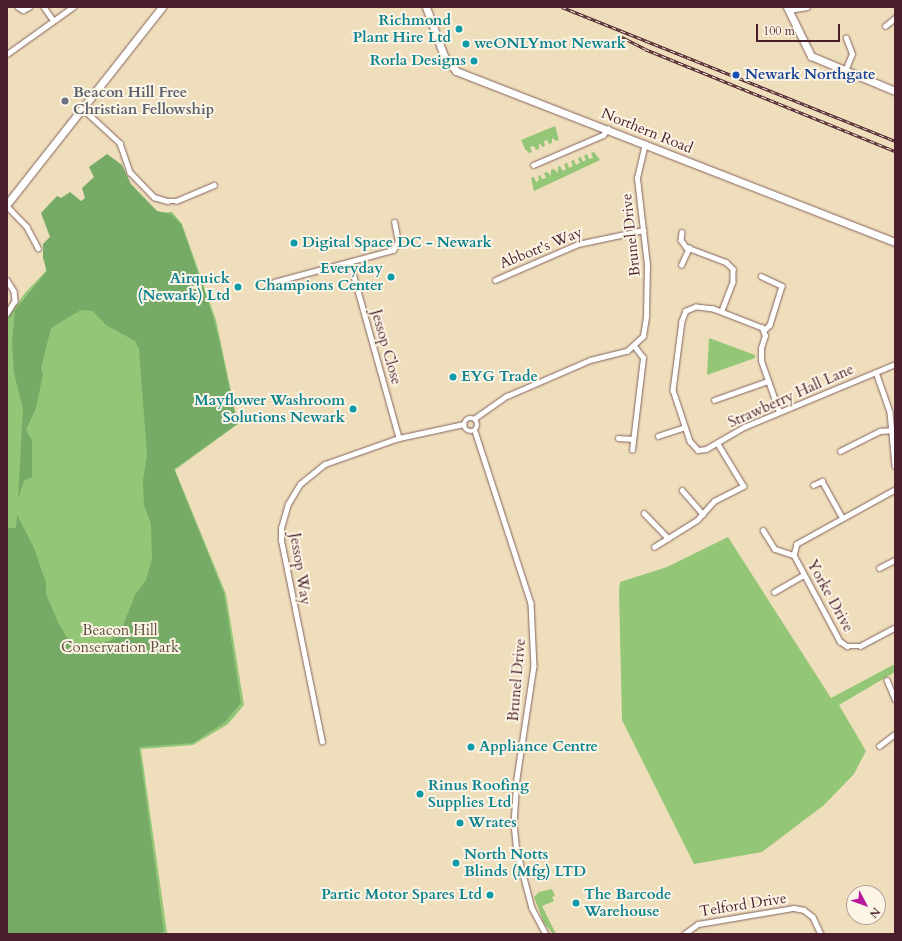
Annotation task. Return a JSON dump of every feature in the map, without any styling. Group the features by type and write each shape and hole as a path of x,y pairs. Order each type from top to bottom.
{"street":[{"path":"18,7 23,10 29,7"},
{"path":"44,7 53,20"},
{"path":"7,54 73,7"},
{"path":"38,248 28,227 7,205 162,7"},
{"name":"Northern Road","path":"426,7 444,56 456,70 895,242"},
{"path":"807,7 788,8 802,41 811,56 895,91"},
{"path":"887,25 895,18"},
{"path":"845,71 852,54 846,38"},
{"path":"82,108 120,143 130,172 154,197 167,202 214,185"},
{"path":"533,165 603,135 608,129"},
{"name":"Brunel Drive","path":"634,346 644,332 646,316 648,276 637,178 646,144"},
{"path":"274,282 350,262 395,248 398,237 394,222"},
{"name":"Abbott's Way","path":"495,280 578,244 644,230"},
{"path":"682,232 681,240 689,248 726,262 734,269 733,282 722,311"},
{"path":"682,265 689,248"},
{"name":"Jessop Close","path":"350,262 399,438"},
{"path":"761,276 782,286 770,325 764,331 761,361 780,412"},
{"path":"7,280 14,291 15,301 7,314"},
{"path":"658,436 685,427 673,390 682,318 686,311 696,307 722,311 757,324 764,331"},
{"path":"475,418 479,426 475,432 466,430 464,424 468,418 475,418 507,396 585,362 622,352 634,346 643,358 632,450"},
{"name":"Strawberry Hall Lane","path":"685,427 690,441 698,450 706,450 717,443 780,412 895,364"},
{"path":"876,372 890,412 893,430 895,466"},
{"path":"714,400 768,381"},
{"name":"Jessop Way","path":"322,742 283,554 281,528 284,514 295,490 317,469 334,460 399,438 464,424"},
{"path":"840,451 880,431 893,430"},
{"name":"Brunel Drive","path":"475,432 479,452 524,576 531,603 534,666 517,778 514,824 517,851 532,908 546,934"},
{"path":"618,438 633,439"},
{"path":"654,547 697,520 714,501 743,486 717,443"},
{"path":"813,485 822,481 842,517"},
{"path":"682,490 703,514"},
{"name":"Yorke Drive","path":"895,490 842,517 797,544 794,555 840,641 847,646 860,646 895,628"},
{"path":"644,513 668,538"},
{"path":"763,530 775,549 794,555"},
{"path":"879,568 895,560"},
{"path":"774,592 804,575"},
{"path":"887,680 895,698"},
{"path":"879,746 895,734"},
{"name":"Telford Drive","path":"684,934 688,929 703,923 794,908 804,910 813,917 821,934"}],"green space":[{"path":"555,126 559,140 556,141 552,138 552,143 549,144 547,140 544,141 545,146 543,147 539,143 539,149 536,150 534,146 530,147 532,152 529,153 525,149 521,140"},
{"path":"594,152 600,160 534,191 531,178 534,177 536,182 539,180 538,176 540,175 542,179 546,178 544,173 547,172 551,176 551,170 554,169 558,173 558,167 560,166 563,171 566,169 564,164 567,163 569,168 573,166 571,161 574,160 576,165 580,163 578,158 581,157 583,162 586,160 584,156 587,154 589,159 593,158 591,153"},
{"name":"Beacon Hill Conservation Park","path":"107,154 122,165 131,184 157,211 171,214 181,224 212,313 219,340 237,424 174,469 224,594 241,703 225,722 193,743 139,747 164,932 153,934 7,934 7,528 16,528 17,515 34,548 46,583 46,594 58,622 66,636 77,647 89,647 110,641 120,633 135,595 146,580 152,559 151,524 144,505 143,481 147,455 139,349 135,341 106,325 93,311 81,310 51,328 41,368 43,374 36,408 26,430 32,440 32,477 24,481 18,499 23,409 14,373 12,342 15,310 47,271 43,258 43,244 50,237 41,213 57,196 61,198 70,192 81,201 85,198 82,188 94,177 89,167"},
{"name":"Beacon Hill Conservation Park","path":"172,212 182,224 216,320 238,424 175,470 226,594 244,705 228,724 193,745 141,749 167,933 7,934 7,318 25,293 46,271 43,244 50,237 157,213"},
{"path":"709,338 755,355 755,358 707,375"},
{"path":"728,537 831,698 895,664 895,672 839,705 866,751 854,774 824,805 762,852 694,864 622,720 619,591 620,582 667,567"},
{"path":"552,889 555,896 552,897 554,901 542,906 556,934 553,934 544,923 534,897 539,892"}],"railway":[{"path":"562,7 895,141"},
{"path":"618,35 645,49 895,151"}],"place":[{"name":"Richmond Plant Hire Ltd","path":"459,29"},
{"name":"weONLYmot Newark","path":"466,44"},
{"name":"Rorla Designs","path":"474,61"},
{"name":"Newark Northgate","path":"736,75"},
{"name":"Beacon Hill Free Christian Fellowship","path":"65,101"},
{"name":"Digital Space DC - Newark","path":"294,243"},
{"name":"Everyday Champions Center","path":"391,277"},
{"name":"Airquick (Newark) Ltd","path":"238,287"},
{"name":"EYG Trade","path":"453,377"},
{"name":"Mayflower Washroom Solutions Newark","path":"353,409"},
{"name":"Appliance Centre","path":"471,747"},
{"name":"Rinus Roofing Supplies Ltd","path":"420,794"},
{"name":"Wrates","path":"460,823"},
{"name":"North Notts Blinds (Mfg) LTD","path":"456,863"},
{"name":"Partic Motor Spares Ltd","path":"490,895"},
{"name":"The Barcode Warehouse","path":"576,903"}]}
